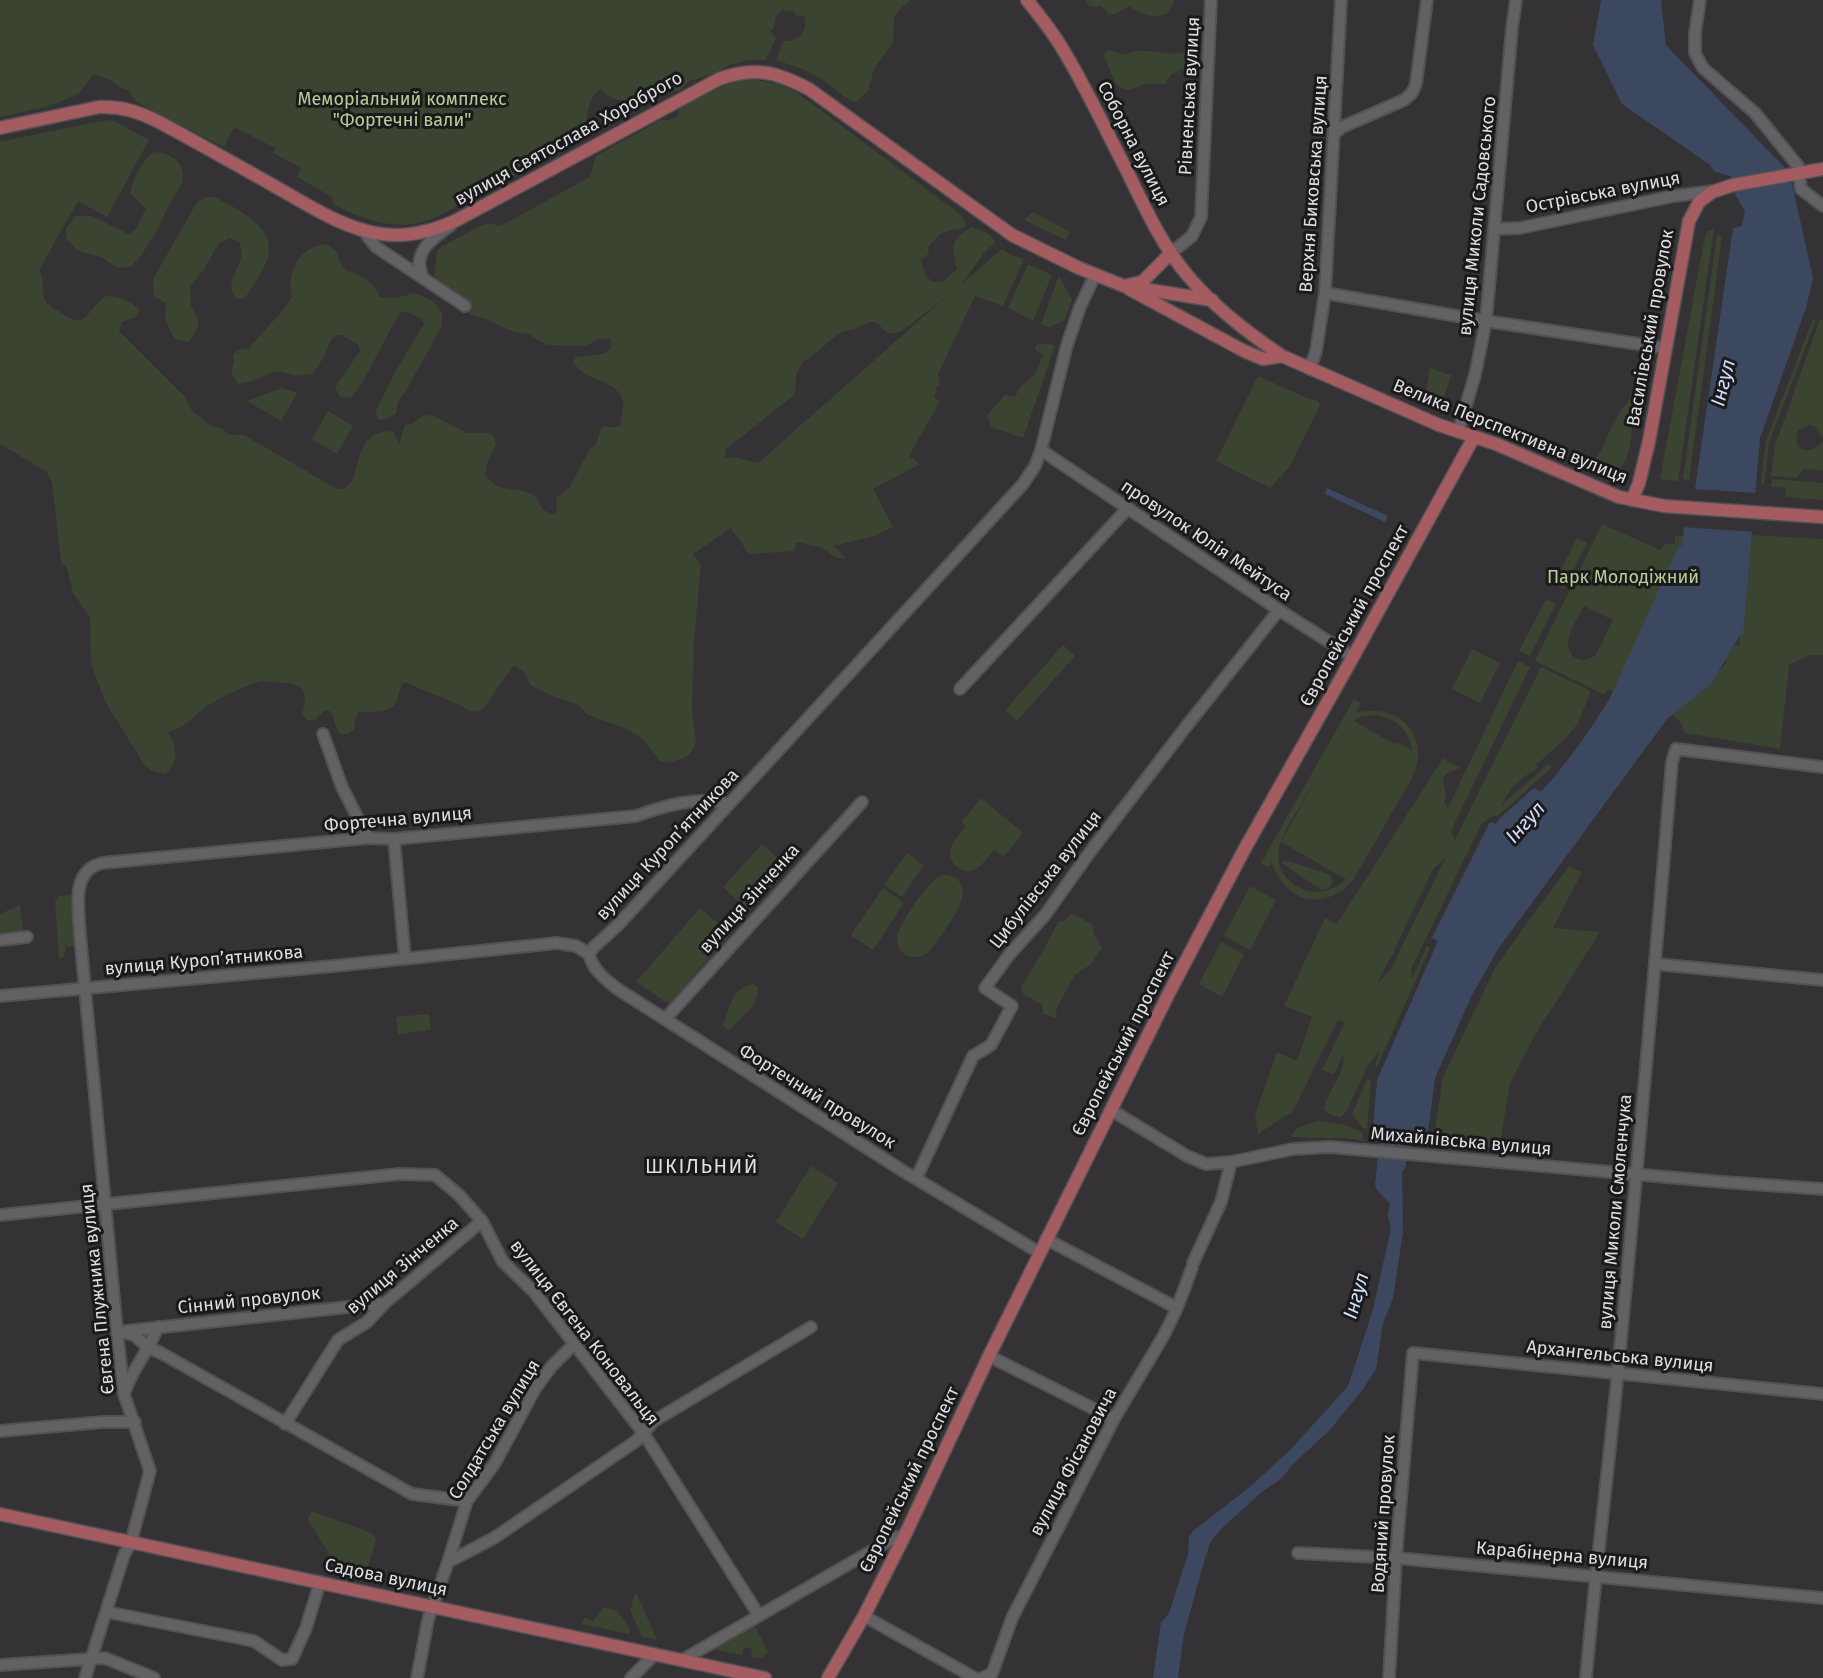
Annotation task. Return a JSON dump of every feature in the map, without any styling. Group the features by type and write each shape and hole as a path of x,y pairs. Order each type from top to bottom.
{"main road":[{"name":"Соборна вулиця","path":"1027,0 1061,46 1077,73 1171,253 1188,276 1212,300"},
{"name":"вулиця Святослава Хороброго","path":"0,128 99,107 136,111 298,200 362,229 380,234 415,234 432,231 457,220 711,82 734,73 766,72 785,77 817,95 999,227 1095,275 1124,286"},
{"path":"1794,174 1823,168"},
{"name":"Василівський провулок","path":"1632,500 1639,483 1649,441 1691,215 1699,202 1717,190 1794,174"},
{"path":"1155,226 1160,264"},
{"path":"1124,286 1142,282 1171,253"},
{"path":"1124,286 1212,300"},
{"path":"1124,286 1244,351 1263,359 1282,356"},
{"name":"Велика Перспективна вулиця","path":"1212,300 1258,340 1282,356 1458,432 1496,444 1604,491 1632,500 1664,506 1823,517"},
{"name":"Європейський проспект","path":"828,1678 864,1616 905,1535 988,1356 1169,993 1244,850 1474,437"},
{"name":"Садова вулиця","path":"0,1514 765,1678"}],"street":[{"name":"Рівненська вулиця","path":"1171,253 1192,236 1201,217 1211,0"},
{"name":"Верхня Биковська вулиця","path":"1310,369 1316,351 1325,293 1341,0"},
{"path":"1335,133 1342,127 1404,100 1412,93 1416,84 1427,0"},
{"name":"вулиця Миколи Садовського","path":"1458,432 1475,375 1486,321 1516,0"},
{"path":"1700,0 1695,33 1695,53 1703,68 1755,113 1798,166 1794,174 1801,189 1823,206"},
{"name":"Острівська вулиця","path":"1495,230 1520,228 1674,196 1717,190"},
{"path":"423,279 418,268 419,256 432,240 457,220"},
{"path":"362,229 376,247 465,306"},
{"name":"вулиця Куропʼятникова","path":"0,996 557,943 576,946 590,954 1023,483 1035,466 1041,450 1067,345 1080,307 1095,275"},
{"path":"1325,293 1486,321 1665,348"},
{"name":"провулок Юлія Мейтуса","path":"1041,450 1278,610 1353,657"},
{"path":"960,689 1128,508"},
{"name":"Цибулівська вулиця","path":"916,1179 973,1056 992,1045 1012,1006 985,988 1009,955 1045,915 1090,852 1278,610"},
{"path":"323,734 342,787 368,838"},
{"name":"вулиця Миколи Смоленчука","path":"1586,1678 1637,1174 1672,762 1676,749 1823,767"},
{"name":"Фортечна вулиця","path":"79,884 89,868 102,863 636,816 671,804 710,800 728,804"},
{"name":"вулиця Зінченка","path":"664,1019 862,802"},
{"path":"394,839 405,959"},
{"name":"Євгена Плужника вулиця","path":"79,884 85,988 124,1394 150,1471 130,1542 85,1678"},
{"path":"0,940 27,937"},
{"name":"Фортечний провулок","path":"590,954 591,962 600,974 616,988 916,1179 1040,1253"},
{"path":"1655,964 1823,980"},
{"name":"Михайлівська вулиця","path":"1111,1110 1200,1163 1231,1162 1312,1147 1365,1149 1823,1189"},
{"name":"вулиця Фісановича","path":"987,1676 1012,1618 1114,1419 1164,1335 1177,1308 1192,1265 1221,1202 1231,1162"},
{"name":"вулиця Євгена Коновальця","path":"0,1215 399,1174 435,1175 459,1195 482,1221 503,1262 534,1292 644,1434 758,1614"},
{"name":"вулиця Зінченка","path":"285,1424 338,1340 367,1322 482,1221"},
{"path":"1046,1239 1177,1308"},
{"name":"Сінний провулок","path":"117,1331 386,1303"},
{"name":"Садова вулиця","path":"448,1562 494,1538 644,1434 654,1421 811,1327"},
{"path":"124,1394 130,1376 149,1348 158,1328"},
{"path":"117,1331 134,1335 149,1348 412,1494 467,1501"},
{"name":"Солдатська вулиця","path":"417,1678 428,1620 467,1501 495,1463 551,1366 574,1344"},
{"name":"Архангельська вулиця","path":"1413,1353 1823,1394"},
{"name":"Водяний провулок","path":"1389,1678 1396,1558 1413,1353"},
{"path":"988,1356 1114,1419"},
{"path":"0,1431 103,1422 135,1422"},
{"path":"682,1660 758,1614 894,1538 905,1535"},
{"name":"Карабінерна вулиця","path":"1298,1553 1396,1558 1823,1598"},
{"path":"107,1612 254,1641 282,1660 292,1659 306,1628 320,1582"},
{"path":"864,1616 975,1678"},
{"path":"631,1678 655,1654"},
{"path":"0,1665 105,1658 154,1678"}],"green space":[{"name":"Меморіальний комплекс \"Фортечні вали\"","path":"0,0 911,0 894,17 893,43 874,69 868,91 856,102 813,74 776,61 783,41 798,38 805,26 804,15 798,17 792,11 782,10 776,16 774,28 770,31 776,38 766,60 749,60 729,65 718,72 689,81 679,91 657,92 653,88 649,89 655,94 642,102 619,101 600,89 591,100 581,134 572,144 433,219 420,223 395,225 370,220 334,205 332,197 297,177 301,168 273,153 275,148 234,127 224,147 136,102 129,91 99,76 93,75 78,94 50,106 0,117"},
{"path":"1085,0 1174,0 1168,13 1156,16 1142,13 1129,6 1116,14 1109,14 1101,6 1092,6"},
{"path":"1109,50 1125,54 1136,51 1184,53 1193,60 1191,65 1170,75 1166,84 1145,84 1129,90 1115,83 1103,53"},
{"path":"750,79 778,84 796,92 960,214 965,221 965,226 938,236 928,247 929,253 921,260 925,274 932,282 943,281 957,269 954,245 959,236 972,227 989,235 995,243 984,253 961,285 1002,249 1024,259 1003,306 975,296 938,374 940,385 936,388 934,397 940,401 909,456 920,464 873,489 893,527 874,536 834,546 846,558 837,558 820,547 796,542 794,551 749,554 731,528 693,554 701,565 694,639 692,711 696,741 693,750 686,757 668,763 660,761 643,739 625,728 588,715 579,705 552,696 530,685 525,673 514,665 483,709 477,712 403,683 393,706 379,712 359,712 354,729 348,734 340,734 330,711 325,710 314,721 307,720 302,715 304,693 298,686 268,681 257,682 214,702 183,726 168,732 175,748 173,764 166,774 151,770 143,763 105,701 91,664 90,617 73,593 67,568 61,562 52,483 48,474 0,444 0,142 112,120 149,140 107,217 78,201 39,270 42,277 43,295 50,305 75,320 85,317 106,296 120,298 133,304 140,311 134,317 122,322 119,331 184,396 192,411 211,426 221,428 230,435 244,435 337,489 346,487 352,481 362,450 368,440 378,433 393,431 399,444 405,425 412,424 422,416 432,415 467,433 489,433 494,437 496,444 485,474 500,487 531,494 537,499 542,509 551,514 557,510 556,498 569,488 590,449 595,446 602,427 620,426 623,402 620,394 608,384 584,373 573,361 576,357 604,354 612,347 610,338 599,339 586,346 547,345 528,334 514,332 471,315 459,307 438,284 434,274 437,253 441,247 476,228 489,223 499,226 506,223 590,177 596,156 661,120 677,117 679,109 704,95","holes":["947,296 758,463 734,457 725,458 726,449 795,394 796,376 802,362 838,334 868,323 878,323 890,333 902,331"]},
{"path":"153,152 166,154 176,160 182,169 183,182 142,254 132,266 118,268 101,257 78,251 66,238 66,228 76,216 92,216 128,234 135,230 146,209 131,194 131,188 138,171"},
{"path":"207,197 215,197 254,221 267,238 269,248 267,260 257,280 245,298 237,299 232,292 231,285 241,258 239,242 229,238 218,244 205,268 190,287 191,306 198,319 198,327 189,342 174,339 165,319 166,303 154,296 153,279 197,202"},
{"path":"1033,212 1070,232 1066,240 1024,220"},
{"path":"1714,229 1678,481 1660,479 1705,236 1707,232"},
{"path":"1717,235 1722,237 1689,480 1683,479"},
{"path":"326,244 336,251 347,271 356,273 372,284 381,298 397,298 414,293 433,301 442,312 442,326 398,402 396,414 383,420 378,419 375,413 396,370 424,324 421,318 406,312 400,312 361,385 351,398 340,397 335,387 360,351 358,345 342,335 337,335 331,340 324,357 313,373 298,376 276,371 253,381 238,384 231,372 234,362 233,355 238,350 248,349 292,297 293,270 302,255 308,250"},
{"path":"1028,264 1052,275 1033,321 1008,308"},
{"path":"1059,276 1072,300 1064,321 1049,327 1041,324"},
{"path":"1813,319 1816,320 1769,442 1764,484 1761,484 1766,441"},
{"path":"1820,319 1823,321 1823,438 1816,427 1808,425 1798,431 1797,444 1803,450 1808,450 1823,441 1823,470 1804,469 1796,478 1771,476 1775,446"},
{"path":"1037,344 1055,346 1023,438 991,427 987,416 1005,395 1015,397 1020,387 1035,374 1043,355 1035,350"},
{"path":"1430,368 1451,375 1443,400 1426,392"},
{"path":"1258,376 1307,398 1317,400 1320,405 1290,466 1270,488 1216,461"},
{"path":"282,388 297,393 281,421 247,401"},
{"path":"1635,394 1641,395 1643,403 1639,409 1625,417 1625,422 1632,429 1625,461 1612,475 1599,472 1593,468 1595,459 1620,412"},
{"path":"328,411 353,426 337,454 312,439"},
{"path":"1772,479 1823,483 1823,500 1785,497 1786,488 1771,487"},
{"name":"Парк Молодіжний","path":"1602,524 1660,550 1665,544 1675,544 1675,536 1687,536 1618,694 1608,689 1605,695 1535,661","holes":["1584,606 1613,620 1596,655 1584,660 1573,656 1569,650 1569,638"]},
{"path":"1749,535 1823,539 1823,655 1809,655 1789,665 1780,749 1685,733 1680,721 1669,713 1706,685 1725,664 1731,644 1739,645"},
{"path":"1577,538 1587,543 1564,589 1554,583"},
{"path":"1546,599 1556,604 1530,656 1519,651"},
{"path":"1063,645 1075,656 1017,721 1005,710"},
{"path":"1472,649 1500,663 1480,703 1452,689"},
{"path":"1518,661 1530,667 1451,831 1455,840 1541,667 1591,691 1578,723 1565,739 1536,765 1538,767 1533,772 1516,784 1501,806 1549,763 1552,767 1497,817 1494,815 1482,823 1411,969 1412,979 1427,946 1430,948 1376,1069 1380,1051 1368,1065 1346,1112 1341,1117 1324,1110 1328,1096 1342,1069 1343,1055 1334,1074 1322,1070 1345,1022 1338,1020 1293,1111 1258,1134 1255,1115 1277,1052 1297,1061 1312,1017 1284,1006 1325,918 1337,924 1443,758 1460,768 1446,774 1443,779 1446,797 1444,802 1448,808","holes":["1446,857 1391,969 1378,983 1394,954 1433,869"]},
{"path":"1354,699 1361,703 1356,713 1372,711 1386,713 1399,718 1409,727 1418,751 1417,765 1411,780 1353,880 1330,897 1306,898 1295,894 1285,886 1277,876 1272,862 1268,867 1261,863","holes":["1381,716 1394,721 1404,730 1412,750 1398,742 1396,745 1354,721 1360,717","1312,787 1281,842 1293,818","1281,842 1346,879 1336,887 1324,891 1301,888 1283,874 1279,862"]},
{"path":"981,798 1023,833 1003,857 994,850 977,868 963,870 952,861 950,851 954,841 966,826 961,822"},
{"path":"762,844 787,867 748,910 723,887"},
{"path":"907,853 924,865 902,897 884,885"},
{"path":"1284,860 1329,874 1332,880 1331,885 1321,890 1282,863"},
{"path":"1569,866 1582,872 1553,928 1600,932 1535,1035 1510,1083 1499,1150 1433,1141 1443,1077 1496,966"},
{"path":"941,875 952,876 958,880 963,895 960,905 928,953 916,957 905,954 898,945 898,932 922,894"},
{"path":"1250,886 1276,900 1250,950 1224,936"},
{"path":"883,888 904,903 873,950 851,935"},
{"path":"71,895 76,900 78,946 66,947 64,957 59,959 55,901 58,896"},
{"path":"20,905 23,932 20,936 0,938 0,914"},
{"path":"700,908 731,934 669,1004 636,982"},
{"path":"1072,914 1092,924 1094,934 1102,948 1091,964 1075,975 1056,1009 1057,1018 1043,1014 1043,1005 1023,994 1021,987 1059,921 1064,921"},
{"path":"1221,942 1244,954 1222,997 1199,984"},
{"path":"752,984 758,987 756,1000 729,1031 723,1026 732,1000 739,990"},
{"path":"429,1014 431,1030 398,1034 396,1017"},
{"path":"1367,1079 1371,1081 1367,1129 1363,1128 1352,1114"},
{"path":"1319,1121 1345,1125 1362,1132 1364,1141 1346,1138 1291,1137 1299,1127"},
{"path":"811,1166 838,1183 803,1239 776,1222"},
{"path":"311,1511 372,1533 376,1540 365,1577 343,1573 338,1568 308,1520"},
{"path":"635,1593 657,1640 642,1637 630,1611"},
{"path":"603,1607 616,1610 630,1629 629,1634 581,1624 585,1617 593,1622"},
{"path":"754,1624 768,1652 762,1658 751,1657 752,1649 744,1647 742,1655 713,1649"}],"water":[{"path":"1601,0 1661,0 1666,45 1784,167 1792,184 1813,278 1806,308 1760,438 1743,634 1740,635 1711,684 1667,719 1498,949 1472,995 1435,1078 1428,1132 1373,1127 1377,1080 1438,941 1432,938 1490,822 1496,824 1534,788 1541,792 1578,746 1610,698 1678,547 1682,546 1684,527 1695,489 1733,228 1742,226 1745,212 1735,194 1732,177 1714,171 1709,164 1622,104 1593,45"},
{"path":"1327,488 1388,516 1385,522 1325,494"},
{"path":"1380,1139 1414,1143 1402,1163 1403,1232 1393,1298 1383,1323 1376,1369 1329,1431 1294,1463 1281,1479 1263,1491 1211,1541 1184,1634 1178,1678 1153,1678 1161,1622 1168,1615 1171,1607 1188,1554 1189,1537 1193,1531 1251,1486 1291,1449 1348,1386 1372,1313 1391,1229 1388,1216 1390,1203 1377,1190 1375,1184"}],"pier":[{"path":"1692,489 1758,493 1756,532 1681,527"}],"waterway":[{"name":"Інгул","path":"1397,1164 1404,1105"}],"district":[{"name":"ШКІЛЬНИЙ","path":"702,1167"}]}
